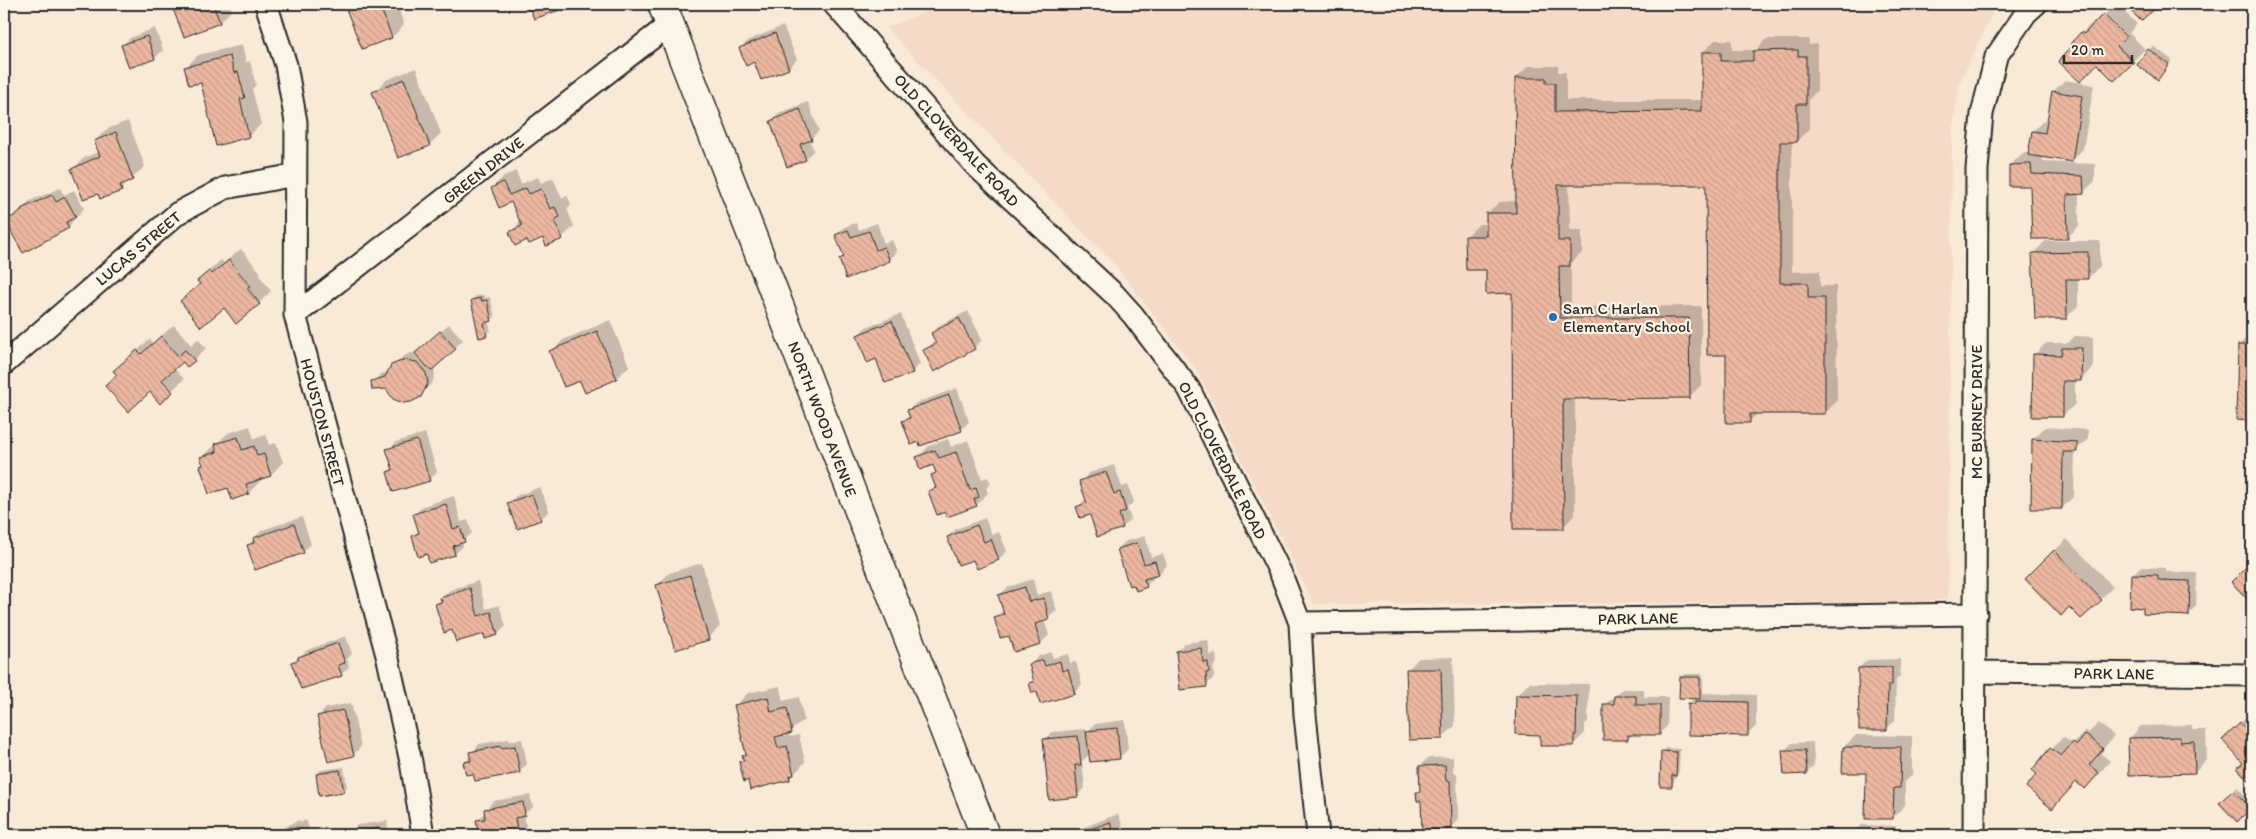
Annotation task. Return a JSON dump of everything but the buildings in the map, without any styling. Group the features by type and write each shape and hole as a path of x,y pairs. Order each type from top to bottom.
{"main road":[{"name":"NORTH WOOD AVENUE","path":"666,14 985,835"}],"street":[{"name":"HOUSTON STREET","path":"266,4 286,65 296,122 295,315 388,659 411,762 423,835"},
{"name":"OLD CLOVERDALE ROAD","path":"834,4 975,165 1115,295 1188,388 1281,574 1300,623 1305,715 1318,835"},
{"name":"MC BURNEY DRIVE","path":"1974,835 1977,178 1982,114 1996,57 2026,13 2036,4"},
{"name":"GREEN DRIVE","path":"295,315 666,14"},
{"name":"LUCAS STREET","path":"4,364 178,213 224,188 295,175"},
{"name":"PARK LANE","path":"1300,623 1976,614"},
{"name":"PARK LANE","path":"1976,672 2252,675"}],"shaded area":[{"name":"Sam C Harlan Elementary School","path":"944,4 2001,4 1993,12 1959,84 1952,133 1948,599 1917,602 1314,604 1196,369 1115,265 886,28"}],"place":[{"name":"Sam C Harlan Elementary School","path":"1553,317"}]}
